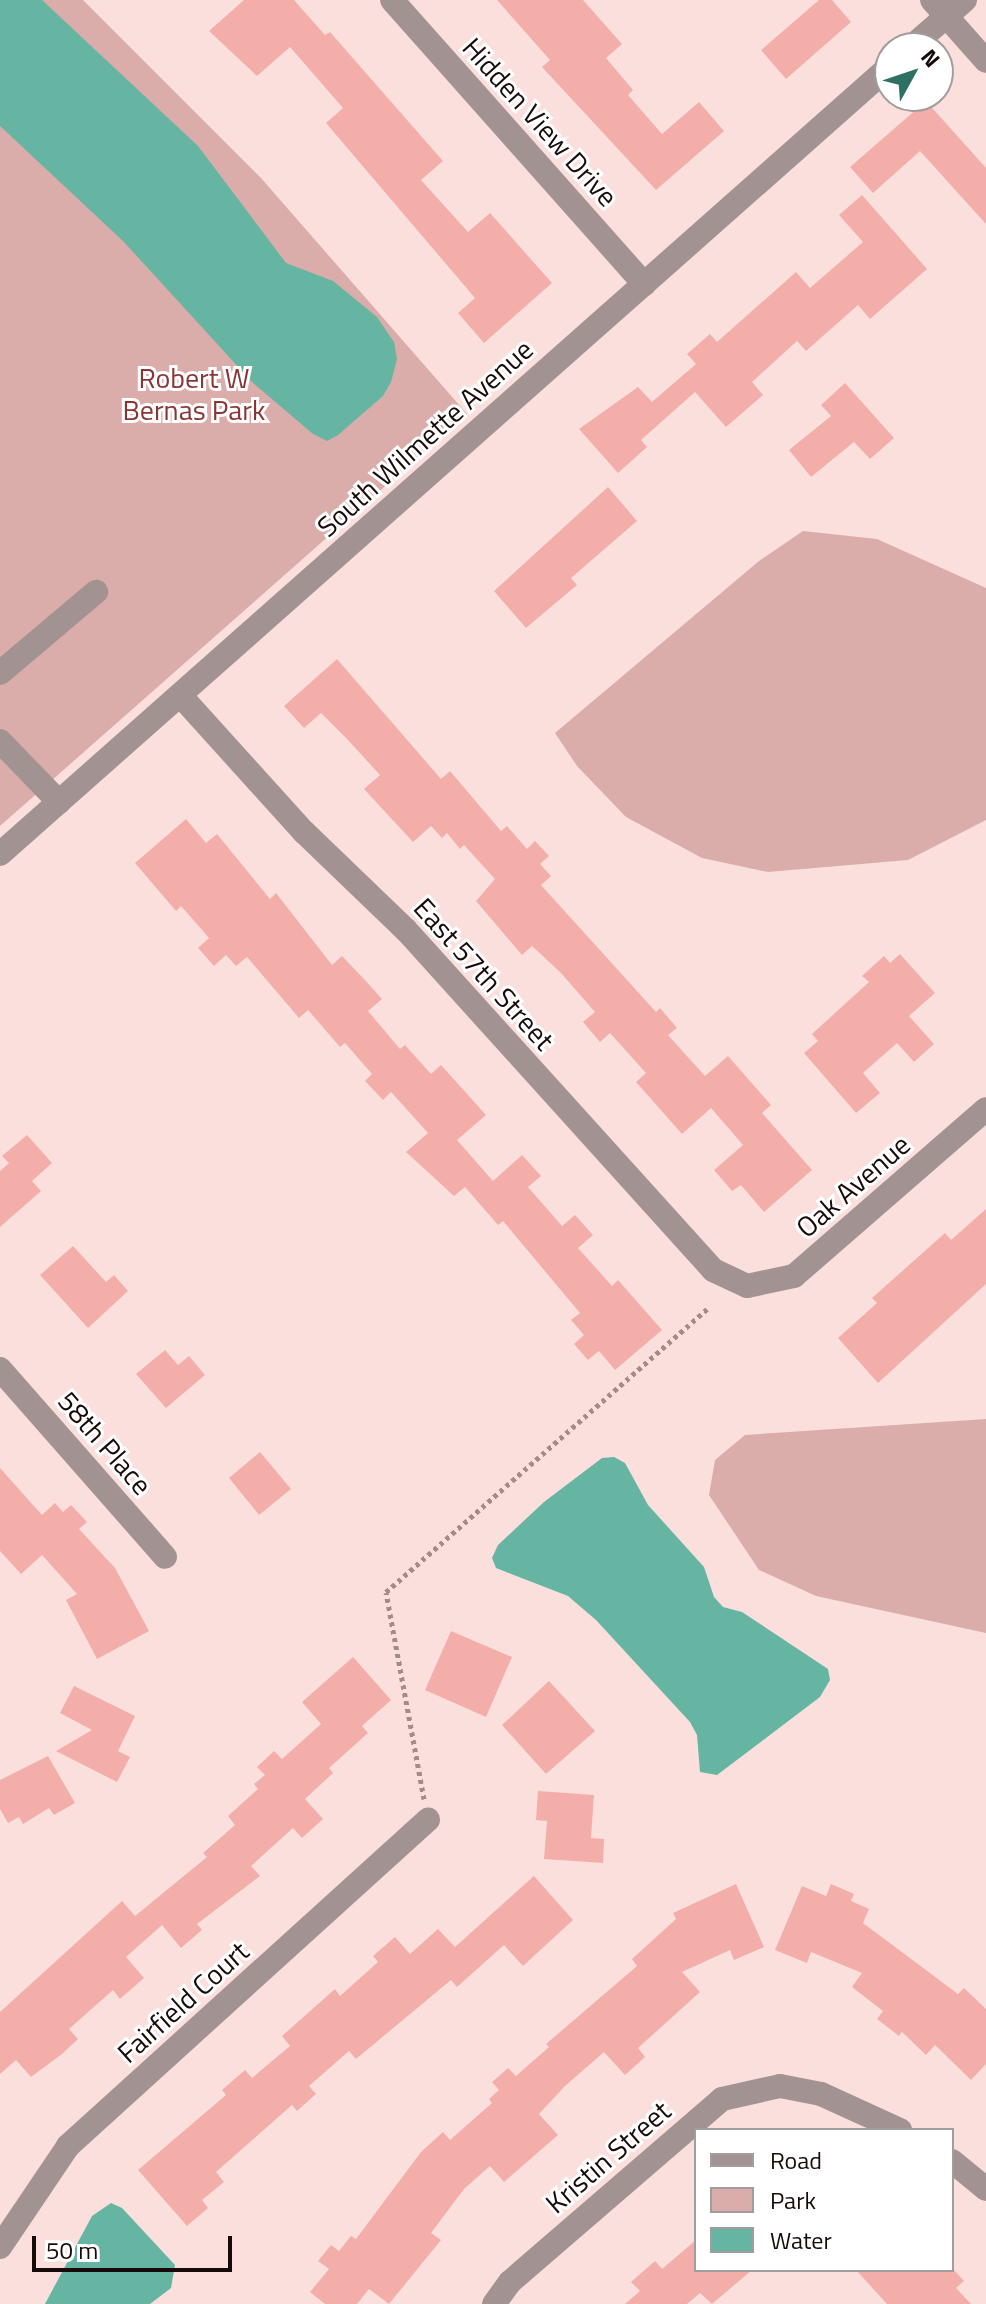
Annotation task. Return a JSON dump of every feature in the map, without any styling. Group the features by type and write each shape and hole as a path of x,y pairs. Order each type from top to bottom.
{"street":[{"name":"Hidden View Drive","path":"392,0 644,284"},
{"path":"924,32 948,5 986,61"},
{"name":"South Wilmette Avenue","path":"0,854 874,80"},
{"path":"0,673 96,592"},
{"name":"East 57th Street","path":"180,695 304,832 406,930 703,1262 747,1286"},
{"path":"0,741 59,802"},
{"name":"Oak Avenue","path":"747,1286 794,1276 807,1267 986,1109"},
{"name":"58th Place","path":"0,1369 165,1557"},
{"name":"Fairfield Court","path":"0,2247 68,2146 428,1820"},
{"name":"Kristin Street","path":"494,2304 510,2282 722,2099 780,2086 821,2094 896,2128"},
{"path":"954,2163 986,2189"}],"path":[{"path":"428,1820 386,1592 710,1306"}],"green space":[{"name":"Robert W Bernas Park","path":"0,0 83,0 261,178 467,414 0,826"},
{"path":"803,531 877,539 986,588 986,820 908,860 768,872 702,858 626,817 577,766 555,733 759,561"},
{"path":"986,1419 986,1633 816,1596 759,1570 709,1495 715,1460 745,1435"}],"water":[{"path":"0,0 42,0 198,146 286,263 333,281 377,317 394,342 397,359 391,382 383,396 327,441 313,434 252,382 123,241 0,126"},
{"path":"614,1457 625,1463 648,1505 704,1567 714,1597 723,1607 742,1612 828,1669 830,1680 820,1697 717,1775 700,1772 697,1735 690,1722 596,1620 568,1596 496,1568 492,1558 498,1545 544,1502 602,1458"},
{"path":"111,2203 122,2208 175,2265 171,2288 150,2304 45,2304 92,2216"}],"building":[{"path":"244,0 294,0 325,35 330,32 443,161 421,180 468,232 490,213 552,283 484,343 458,313 475,298 326,123 343,108 290,47 257,76 209,31"},
{"path":"497,0 583,0 622,44 606,58 633,90 628,95 662,134 699,102 724,131 656,190 542,67 550,60"},
{"path":"819,0 832,0 851,22 786,79 761,50"},
{"path":"913,112 936,112 986,168 986,224 920,151 873,193 850,167"},
{"path":"862,195 927,269 870,319 858,305 806,351 797,341 752,382 763,395 726,427 695,392 641,440 647,447 618,473 579,429 638,387 652,402 696,364 687,354 710,334 717,342 796,272 810,288 863,242 839,215"},
{"path":"845,383 894,438 870,459 854,442 811,477 789,450 831,416 821,405"},
{"path":"608,487 637,521 571,578 577,585 526,628 494,591"},
{"path":"337,659 441,779 450,771 501,831 507,826 527,849 535,841 549,856 540,864 551,876 541,885 656,1012 660,1008 677,1028 668,1035 705,1076 728,1056 771,1105 762,1113 812,1170 764,1212 741,1185 732,1191 714,1170 743,1145 711,1108 682,1134 636,1082 646,1073 610,1033 600,1042 583,1022 595,1012 561,973 532,946 522,955 476,901 495,879 464,845 460,849 447,833 442,838 431,826 413,842 364,789 380,775 348,740 321,713 304,728 284,706"},
{"path":"186,819 206,843 217,834 270,899 276,893 332,965 342,956 364,979 382,999 368,1011 400,1049 405,1045 431,1074 441,1065 486,1115 457,1140 493,1181 522,1155 541,1176 528,1187 562,1226 575,1215 593,1235 578,1248 612,1286 618,1280 662,1330 615,1370 599,1351 588,1360 574,1344 584,1335 571,1320 580,1313 503,1221 498,1225 465,1187 454,1196 406,1152 428,1133 391,1092 383,1100 365,1081 372,1074 345,1043 340,1047 308,1010 299,1018 247,957 236,966 226,955 214,966 198,948 209,938 181,906 176,911 135,863"},
{"path":"900,954 935,993 909,1016 934,1044 914,1062 897,1043 863,1073 880,1093 856,1113 804,1053 818,1041 812,1034 869,982 862,976 884,956 890,963"},
{"path":"27,1135 52,1163 32,1181 41,1191 0,1227 0,1171 9,1163 2,1156"},
{"path":"986,1209 986,1284 878,1383 838,1338 877,1303 872,1298 945,1233 951,1240"},
{"path":"73,1246 106,1282 114,1275 128,1291 88,1328 40,1275"},
{"path":"165,1350 178,1365 189,1356 205,1375 166,1408 136,1374"},
{"path":"260,1452 291,1489 259,1515 229,1478"},
{"path":"0,1468 42,1515 55,1503 63,1512 71,1505 87,1522 79,1529 115,1568 149,1631 97,1659 66,1600 77,1594 42,1555 21,1574 0,1551"},
{"path":"451,1631 512,1657 486,1717 425,1690"},
{"path":"353,1657 391,1700 362,1726 368,1733 329,1768 333,1773 305,1799 323,1819 302,1838 293,1828 251,1866 260,1876 197,1924 202,1930 181,1948 162,1925 126,1957 144,1978 120,1999 113,1990 69,2029 78,2039 62,2054 31,2077 16,2060 0,2074 0,2012 122,1901 135,1916 207,1857 203,1853 235,1825 228,1816 258,1789 254,1784 265,1775 257,1767 274,1751 282,1759 321,1724 302,1702"},
{"path":"549,1681 595,1731 546,1774 502,1725"},
{"path":"74,1686 135,1716 118,1751 130,1757 117,1782 56,1751 92,1730 60,1713"},
{"path":"48,1756 75,1803 54,1815 49,1808 23,1824 19,1817 8,1823 0,1809 0,1780"},
{"path":"538,1791 594,1795 591,1838 604,1839 603,1863 544,1859 547,1821 536,1820"},
{"path":"534,1876 573,1920 523,1966 504,1945 457,1987 451,1980 356,2059 349,2051 309,2086 316,2094 297,2111 292,2105 216,2172 224,2182 202,2200 208,2208 187,2226 138,2170 226,2095 222,2090 245,2070 252,2078 290,2046 282,2036 335,1989 340,1996 378,1962 373,1956 395,1937 410,1954 438,1929 455,1947"},
{"path":"736,1884 764,1947 734,1960 730,1950 682,1972 700,1992 638,2048 645,2057 625,2075 604,2052 565,2086 539,2114 558,2135 504,2182 490,2166 464,2189 431,2233 441,2240 389,2304 369,2289 357,2304 325,2304 310,2292 329,2269 318,2261 331,2245 339,2251 351,2236 356,2239 421,2152 443,2132 450,2140 492,2103 489,2099 499,2090 492,2082 508,2068 516,2076 549,2047 546,2044 637,1966 632,1959 676,1919 673,1913"},
{"path":"831,1884 854,1894 851,1901 869,1909 863,1923 958,1994 964,1988 986,2009 986,2064 971,2080 935,2045 926,2055 902,2032 899,2036 877,2019 883,2011 852,1987 862,1973 811,1952 807,1963 775,1950 802,1886 826,1896"},
{"path":"694,2242 694,2272 750,2272 712,2304 700,2293 687,2304 625,2304 640,2291 631,2282 655,2261 662,2269"},
{"path":"954,2270 964,2281 956,2288 971,2304 887,2304 858,2272"}]}
